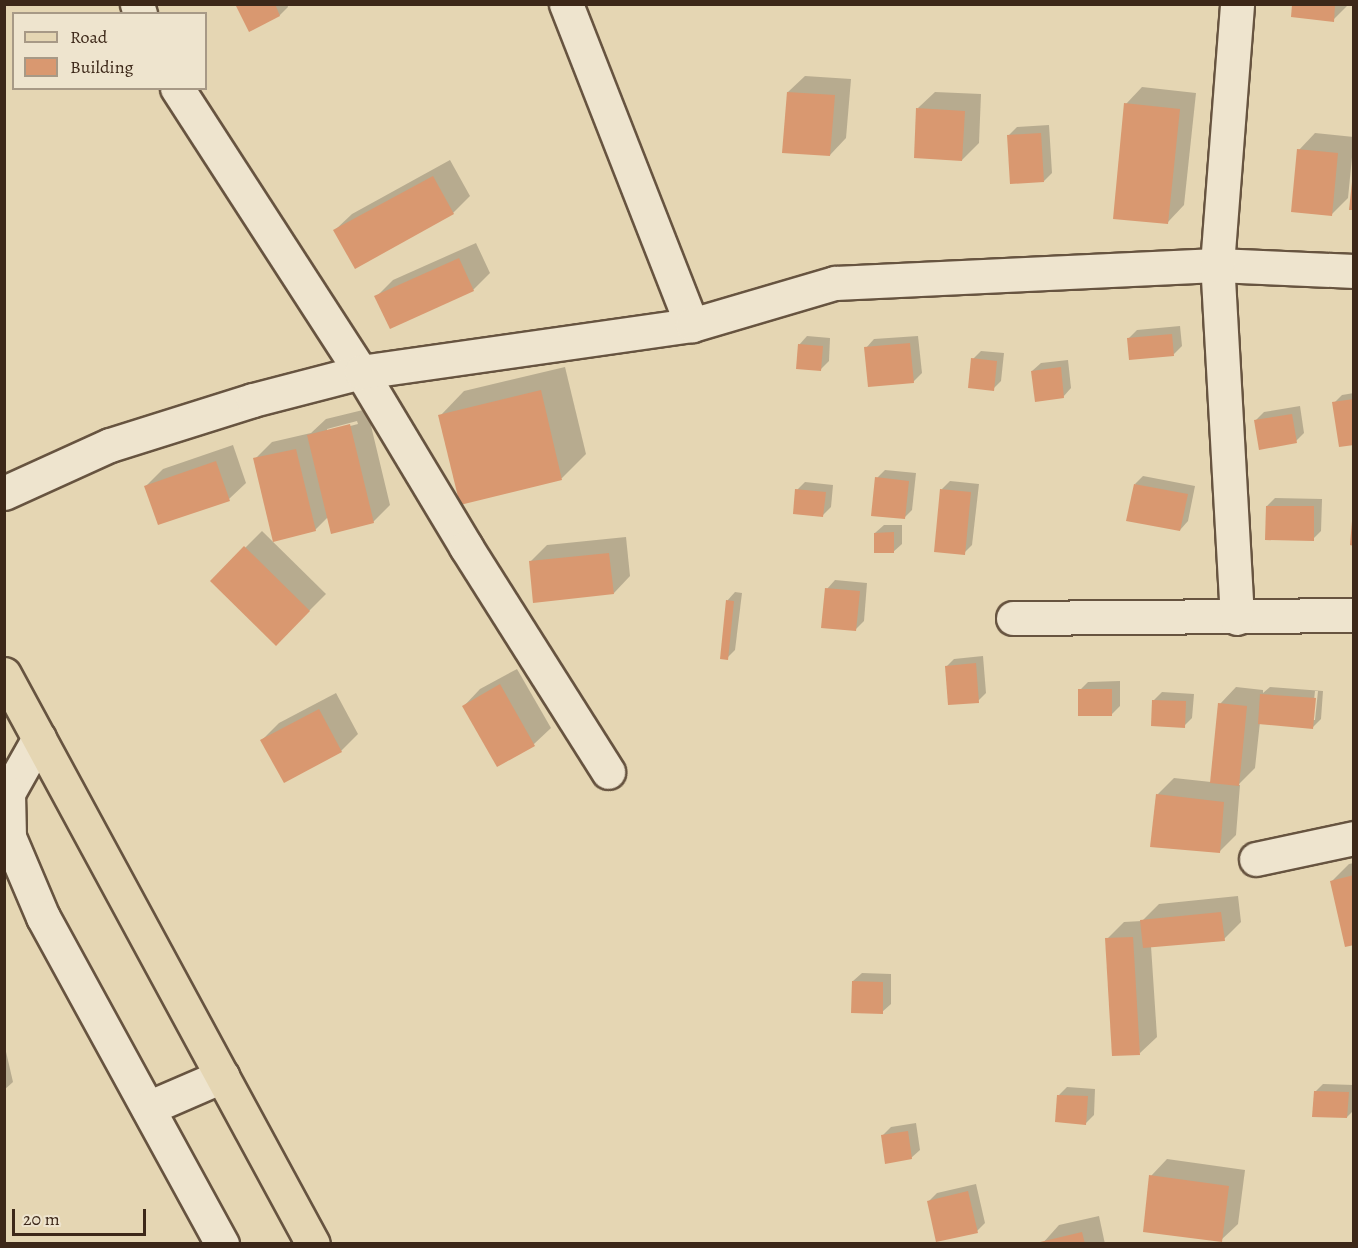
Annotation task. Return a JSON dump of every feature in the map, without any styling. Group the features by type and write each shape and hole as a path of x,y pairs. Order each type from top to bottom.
{"main road":[{"path":"4,674 313,1244"}],"street":[{"path":"566,4 692,325"},
{"path":"1237,4 1217,265 1237,618"},
{"path":"178,90 361,372 466,547 609,772"},
{"path":"4,493 110,445 253,400 361,372 692,325 835,283 1217,265 1353,271"},
{"path":"1013,618 1237,618 1353,615"},
{"path":"39,738 8,793 9,837 43,917 222,1244"},
{"path":"1256,859 1353,838"},
{"path":"148,1108 222,1076"}],"building":[{"path":"235,4 275,4 280,16 249,32"},
{"path":"1292,5 1335,5 1334,22 1291,17"},
{"path":"787,92 835,95 830,156 782,153"},
{"path":"1124,103 1180,109 1168,224 1113,219"},
{"path":"916,108 965,111 962,161 914,158"},
{"path":"1041,133 1044,182 1010,184 1007,135"},
{"path":"1297,149 1338,153 1332,216 1291,212"},
{"path":"433,176 454,214 355,269 333,230"},
{"path":"1352,182 1354,182 1354,210 1349,210"},
{"path":"459,258 474,291 390,329 374,296"},
{"path":"1172,334 1174,356 1129,360 1127,338"},
{"path":"910,343 914,383 868,387 864,347"},
{"path":"798,344 823,346 821,371 796,369"},
{"path":"971,358 997,361 994,391 968,388"},
{"path":"1061,367 1064,398 1035,402 1031,371"},
{"path":"541,390 562,480 460,505 438,415"},
{"path":"1354,399 1354,445 1339,447 1332,402"},
{"path":"1292,414 1297,443 1259,450 1254,420"},
{"path":"350,424 374,523 331,534 307,435"},
{"path":"296,449 316,531 273,542 253,458"},
{"path":"216,461 230,501 158,525 144,486"},
{"path":"875,477 909,481 905,519 871,516"},
{"path":"1134,484 1188,494 1180,531 1126,521"},
{"path":"795,489 826,492 823,517 793,514"},
{"path":"940,489 971,492 965,555 934,552"},
{"path":"1266,506 1314,506 1314,541 1265,540"},
{"path":"1352,521 1354,521 1354,546 1350,545"},
{"path":"894,532 894,553 874,553 874,533"},
{"path":"244,546 310,611 276,646 210,581"},
{"path":"609,553 614,594 533,603 529,561"},
{"path":"825,588 860,591 856,631 821,628"},
{"path":"726,600 734,601 728,660 720,659"},
{"path":"976,663 979,703 948,705 945,666"},
{"path":"500,684 535,746 497,767 462,706"},
{"path":"1078,689 1112,689 1112,716 1078,716"},
{"path":"1260,694 1316,698 1313,729 1258,724"},
{"path":"1152,700 1186,701 1185,728 1151,726"},
{"path":"1218,703 1247,706 1239,786 1210,783"},
{"path":"319,709 342,752 284,783 260,740"},
{"path":"1156,794 1224,802 1220,853 1150,847"},
{"path":"1354,875 1354,945 1345,947 1330,881"},
{"path":"1221,912 1225,941 1143,948 1140,920"},
{"path":"1133,937 1140,1055 1112,1056 1105,938"},
{"path":"852,981 883,982 883,1014 851,1013"},
{"path":"1314,1091 1349,1092 1347,1118 1312,1117"},
{"path":"1057,1095 1088,1096 1086,1125 1055,1122"},
{"path":"908,1131 912,1159 885,1164 881,1135"},
{"path":"1149,1175 1229,1186 1222,1242 1143,1232"},
{"path":"968,1191 978,1233 936,1242 927,1201"},
{"path":"1082,1232 1085,1244 1041,1244 1040,1242"}]}
